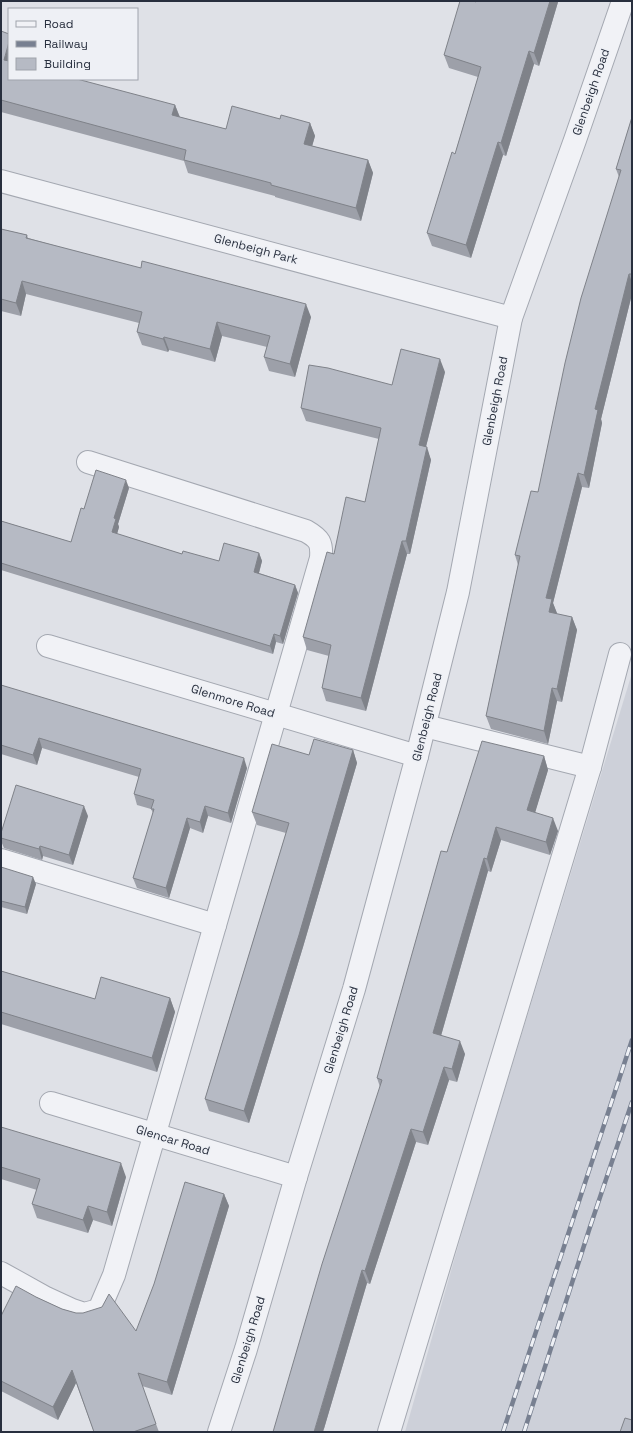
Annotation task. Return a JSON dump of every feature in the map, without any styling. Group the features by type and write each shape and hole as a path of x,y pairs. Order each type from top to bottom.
{"street":[{"name":"Glenbeigh Road","path":"219,1432 246,1349 296,1177 354,989 425,726 458,592 511,318 623,1"},
{"name":"Glenbeigh Park","path":"1,180 511,318"},
{"path":"1,1273 46,1298 72,1310 84,1314 99,1310 114,1275 321,558 322,546 315,537 306,531 88,462"},
{"name":"Glenmore Road","path":"48,646 417,756"},
{"path":"389,1432 590,767 620,654"},
{"path":"425,726 590,767"},
{"path":"1,860 215,926"},
{"name":"Glencar Road","path":"51,1103 296,1177"}],"shaded area":[{"path":"632,673 632,1419 627,1432 405,1432 473,1194"}],"building":[{"path":"460,1 550,1 534,53 529,51 501,143 498,142 466,245 427,233 452,152 455,154 481,67 444,55"},
{"path":"1,31 8,34 8,46 4,60 8,61 8,80 81,80 175,105 172,115 226,129 232,106 280,119 281,115 310,123 304,144 368,160 356,208 271,185 271,183 184,160 186,150 1,100"},
{"path":"632,117 632,274 629,274 595,409 598,410 584,475 578,473 546,598 552,599 549,612 572,617 557,689 552,688 544,731 486,716 520,556 515,555 531,491 538,492 565,363 581,298 621,170 616,169"},
{"path":"1,229 27,235 26,238 141,268 142,261 306,304 290,364 264,357 270,336 217,322 210,349 164,337 163,339 137,332 142,312 22,281 16,303 1,299"},
{"path":"401,349 440,359 419,445 427,447 406,541 402,541 361,698 322,688 331,645 303,637 327,552 334,554 346,497 365,502 381,428 301,408 309,365 328,368 392,385"},
{"path":"96,470 126,480 114,518 116,519 112,532 182,554 183,551 219,561 224,543 259,553 254,572 295,585 280,636 274,634 270,646 1,563 1,521 71,542 81,508 84,509"},
{"path":"1,685 244,758 228,813 205,806 200,822 187,818 166,888 133,878 154,809 151,809 154,800 134,794 141,769 39,738 33,755 1,745"},
{"path":"314,739 353,750 299,935 244,1111 205,1099 289,823 252,812 272,744 309,755"},
{"path":"482,741 544,756 527,810 553,818 546,842 496,827 487,859 484,858 433,1033 460,1041 452,1069 444,1067 423,1132 411,1129 365,1271 362,1270 314,1432 273,1432 322,1264 382,1080 377,1078 441,851 447,852"},
{"path":"16,785 84,806 69,855 40,846 39,849 1,838 1,833"},
{"path":"1,867 33,877 25,907 1,901"},
{"path":"1,971 95,999 101,977 170,998 152,1058 1,1012"},
{"path":"1,1127 121,1163 107,1212 88,1206 83,1220 32,1204 40,1179 1,1167"},
{"path":"185,1182 224,1194 167,1382 138,1373 156,1424 133,1432 94,1432 72,1370 53,1407 1,1381 1,1316 16,1286 62,1309 76,1313 83,1313 102,1307 109,1294 136,1331 154,1284"},
{"path":"625,1418 632,1420 632,1432 620,1432"}],"railway":[{"path":"503,1432 632,1040"},
{"path":"524,1432 632,1102"}]}
